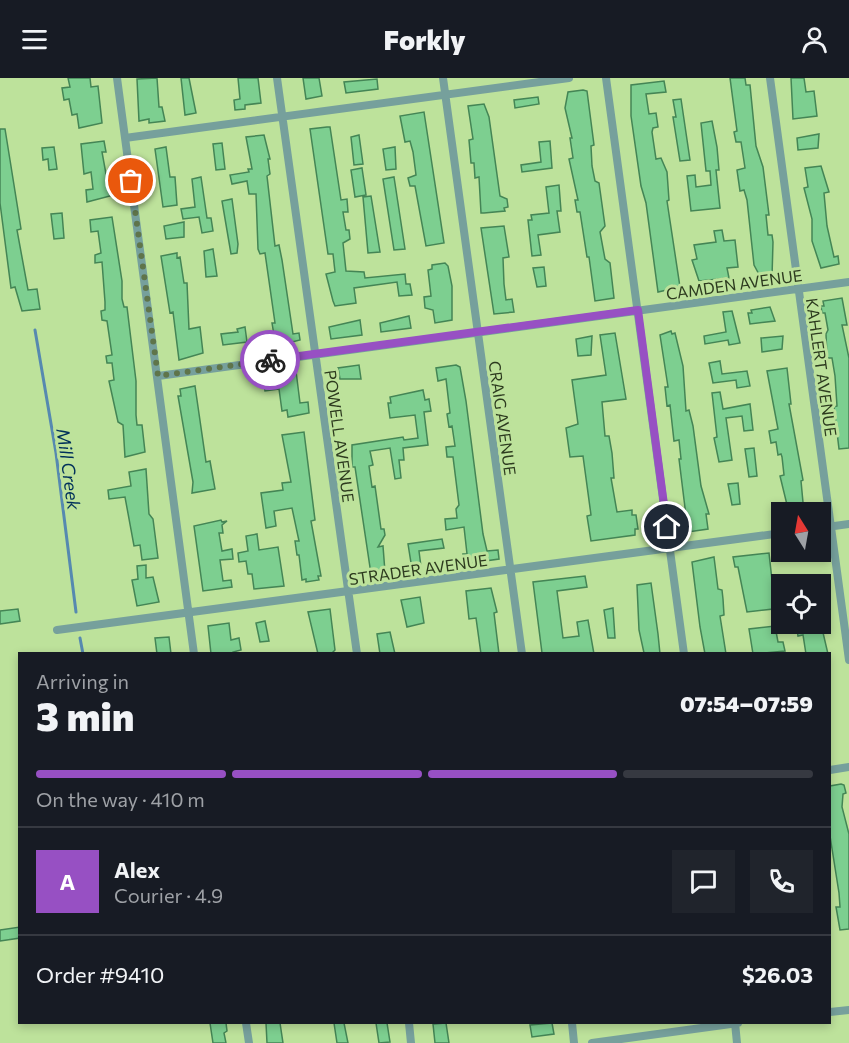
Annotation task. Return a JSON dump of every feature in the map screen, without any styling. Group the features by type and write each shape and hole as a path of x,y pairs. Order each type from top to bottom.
{"street":[{"path":"117,78 194,652"},
{"name":"POWELL AVENUE","path":"278,78 357,652"},
{"name":"CRAIG AVENUE","path":"443,78 522,652"},
{"path":"126,138 570,78"},
{"path":"606,78 684,652"},
{"name":"KAHLERT AVENUE","path":"770,78 827,502"},
{"name":"CAMDEN AVENUE","path":"158,376 849,282"},
{"path":"831,526 849,524"},
{"name":"KAHLERT AVENUE","path":"831,533 849,660"},
{"name":"STRADER AVENUE","path":"57,630 771,535"},
{"path":"831,770 849,767"},
{"path":"831,1012 849,1010"},
{"path":"246,1024 249,1043"},
{"path":"409,1024 411,1043"},
{"path":"572,1024 574,1043"},
{"path":"592,1043 729,1024"},
{"path":"736,1024 737,1043"}],"building":[{"path":"68,78 90,78 91,87 98,86 102,123 79,128 77,114 72,115 69,99 64,100 62,88 70,87"},
{"path":"157,78 159,107 162,107 165,121 149,123 149,119 139,121 137,79"},
{"path":"181,78 189,78 196,113 185,115"},
{"path":"238,78 258,78 261,103 245,105 245,109 235,110 234,100 240,99"},
{"path":"303,78 319,78 322,96 306,99"},
{"path":"730,78 745,78 746,85 750,85 756,146 763,167 769,215 766,215 768,235 772,235 773,242 772,277 761,278 754,265 747,200 744,190 740,191 737,170 745,168 741,142 736,142 734,132 737,131"},
{"path":"791,78 804,78 806,92 814,91 817,116 793,119"},
{"path":"377,79 378,89 346,93 344,82"},
{"path":"664,81 666,92 646,94 649,114 656,113 658,127 653,128 652,132 656,159 661,158 667,172 669,200 667,201 680,287 658,292 631,116 631,85"},
{"path":"587,91 594,145 591,146 592,166 595,181 599,183 605,226 600,232 605,259 610,263 614,298 595,301 589,257 587,257 580,212 577,212 575,200 578,200 569,159 573,158 570,138 572,138 565,108 568,92"},
{"path":"538,97 539,104 515,108 514,100"},
{"path":"681,99 690,160 680,161 673,117 676,117 673,100"},
{"path":"484,104 489,117 500,196 507,199 508,207 504,208 505,211 481,213 479,177 475,178 474,163 471,163 469,140 473,139 468,106"},
{"path":"424,112 444,243 426,246 415,186 410,186 408,178 416,175 413,152 410,141 405,142 400,116"},
{"path":"712,121 717,147 719,170 716,170 720,208 691,211 687,176 695,175 696,187 711,185 710,171 706,171 701,123"},
{"path":"330,127 341,200 347,199 348,212 343,212 350,239 343,243 346,271 364,272 365,278 405,274 406,284 410,284 412,295 399,296 397,282 354,288 356,303 335,306 326,274 335,272 333,254 328,254 310,129"},
{"path":"0,129 5,129 21,229 17,230 28,290 37,289 40,309 22,311 15,287 11,288 0,203"},
{"path":"819,134 818,148 798,150 797,138"},
{"path":"264,135 270,159 268,159 270,174 267,176 275,246 279,245 293,334 299,333 300,340 272,347 270,336 274,335 272,323 275,323 265,253 260,254 258,249 256,194 249,194 247,181 232,184 230,175 249,172 248,169 252,169 246,137"},
{"path":"359,135 363,164 354,165 351,137"},
{"path":"104,141 106,152 102,152 110,196 87,202 86,190 93,189 91,172 84,174 81,144"},
{"path":"550,141 552,168 522,172 521,165 541,162 539,142"},
{"path":"222,143 225,169 216,170 213,144"},
{"path":"54,147 57,169 49,170 48,159 43,160 42,148"},
{"path":"166,147 170,177 175,177 177,205 163,207 155,149"},
{"path":"395,147 396,169 386,170 383,149"},
{"path":"821,166 829,192 824,193 827,226 834,257 838,256 839,264 821,268 812,241 812,219 804,188 808,187 805,168"},
{"path":"362,168 366,195 355,197 351,170"},
{"path":"201,177 207,218 211,218 213,231 202,233 199,217 183,219 181,209 195,207 192,179"},
{"path":"394,177 405,249 394,250 383,179"},
{"path":"559,185 561,211 557,211 560,232 538,235 541,255 532,256 528,220 532,220 531,215 549,213 546,187"},
{"path":"371,196 380,252 368,253 363,197"},
{"path":"232,199 238,244 237,253 231,254 222,201"},
{"path":"62,213 64,238 54,239 51,214"},
{"path":"112,217 122,281 122,299 124,307 127,307 136,381 137,425 142,425 145,452 125,457 123,425 118,422 109,381 114,380 112,363 107,363 106,356 112,355 107,321 102,320 101,311 105,310 102,262 95,263 95,255 101,253 98,231 91,232 90,220"},
{"path":"184,222 184,237 166,239 164,226"},
{"path":"504,226 509,257 503,258 504,284 506,300 512,299 514,312 494,314 481,228"},
{"path":"722,230 724,241 735,240 738,267 727,268 729,278 699,281 692,260 697,259 694,245 716,242 714,231"},
{"path":"213,249 217,276 206,277 204,251"},
{"path":"177,253 177,258 180,257 184,283 187,283 189,329 200,327 203,353 179,360 173,312 170,313 161,256"},
{"path":"445,263 448,266 452,286 452,320 435,323 433,310 425,308 424,297 431,296 428,270 432,269 432,265"},
{"path":"544,267 546,286 537,287 533,268"},
{"path":"842,298 847,325 842,325 849,358 849,448 839,449 834,407 837,406 835,376 832,358 827,358 826,334 828,330 825,313 822,313 821,306 824,306 823,301"},
{"path":"770,307 775,321 750,324 748,313 752,313 751,310"},
{"path":"732,311 740,343 729,345 728,340 705,344 704,336 726,332 723,312"},
{"path":"409,316 411,328 381,332 380,323"},
{"path":"360,320 362,335 331,339 329,327"},
{"path":"245,327 247,342 223,345 221,334 238,332 237,329"},
{"path":"671,331 672,334 675,333 683,366 686,411 689,410 693,426 701,486 709,514 706,514 708,529 688,532 679,459 681,459 679,440 674,441 670,405 667,406 665,387 668,387 660,335"},
{"path":"615,333 626,399 602,402 605,436 609,436 612,453 614,478 611,478 617,512 632,510 632,515 636,515 638,529 635,529 635,535 591,541 587,516 591,515 583,456 570,457 566,428 578,424 572,380 606,375 600,335"},
{"path":"592,336 591,355 578,356 576,339"},
{"path":"783,336 782,349 762,352 761,338"},
{"path":"720,361 722,374 747,371 750,386 737,388 736,380 713,383 709,363"},
{"path":"359,365 361,379 340,379 338,368"},
{"path":"456,365 460,367 466,401 483,534 487,551 498,550 499,559 464,564 463,554 467,554 464,527 446,530 445,519 457,518 456,509 459,505 453,457 447,457 446,447 455,446 452,426 449,427 447,414 450,413 446,379 438,381 436,368"},
{"path":"787,368 791,404 789,404 803,480 801,481 803,502 786,502 780,476 784,475 782,457 781,454 778,455 776,442 771,443 769,431 778,429 767,371"},
{"path":"296,371 300,403 308,402 309,413 288,417 287,410 282,411 279,389 265,391 263,380 281,378 281,373"},
{"path":"195,386 206,462 210,461 215,489 192,493 193,482 178,396 181,396 180,389"},
{"path":"423,390 425,400 429,399 431,411 424,412 428,445 403,448 404,460 399,460 401,478 395,479 390,448 370,451 373,465 369,466 372,487 375,486 381,529 384,529 385,535 378,547 383,546 385,572 371,574 355,467 352,467 352,445 403,437 404,440 418,438 415,415 390,418 388,403 391,403 390,397"},
{"path":"720,392 723,409 750,404 753,430 744,431 742,416 726,418 732,460 719,462 714,438 717,437 712,393"},
{"path":"304,432 315,520 311,521 321,576 318,576 319,580 306,582 306,579 302,580 299,555 297,555 295,541 299,541 292,508 274,511 276,526 266,528 261,493 283,490 282,483 291,482 282,435"},
{"path":"754,448 757,476 749,477 745,449"},
{"path":"146,469 149,514 153,519 158,558 142,560 140,545 134,546 125,497 109,499 108,490 131,486 129,472"},
{"path":"738,483 740,504 732,505 728,484"},
{"path":"221,520 222,522 227,521 222,525 223,533 219,533 222,551 232,549 233,559 220,560 223,581 231,580 232,587 203,591 194,526"},
{"path":"257,534 259,550 278,547 284,586 254,589 252,574 248,574 246,561 239,562 238,553 248,551 246,536"},
{"path":"442,539 444,548 419,551 421,567 412,569 408,544"},
{"path":"769,553 771,609 747,612 738,567 735,567 733,557"},
{"path":"714,557 718,589 722,590 724,615 720,616 726,652 705,652 692,562"},
{"path":"146,565 146,578 153,577 159,602 137,606 132,580 138,579 137,566"},
{"path":"585,576 587,587 557,591 563,638 579,636 577,622 588,620 594,652 542,652 533,582"},
{"path":"651,583 660,652 644,652 639,630 637,585"},
{"path":"491,588 497,612 494,613 499,652 481,652 476,618 469,619 466,591"},
{"path":"420,597 424,623 407,627 401,600"},
{"path":"613,608 615,638 608,638 604,610"},
{"path":"18,609 20,621 0,624 0,611"},
{"path":"330,609 335,650 333,652 318,652 308,612"},
{"path":"265,621 269,641 260,642 256,623"},
{"path":"229,623 231,640 239,638 241,650 211,652 208,626"},
{"path":"771,626 771,634 776,634 778,642 783,642 785,651 774,652 753,652 749,629"},
{"path":"390,632 395,652 380,652 377,634"},
{"path":"798,634 823,634 828,652 806,652 803,635 798,636"},
{"path":"169,637 171,652 157,652 155,638"},
{"path":"844,785 846,793 843,794 842,807 849,834 849,929 840,930 836,907 840,907 839,893 831,842 831,786"},
{"path":"18,927 18,938 0,941 0,930"},
{"path":"210,1024 226,1024 227,1031 224,1033 226,1043 213,1043"},
{"path":"266,1024 280,1024 283,1043 267,1043"},
{"path":"334,1024 344,1024 348,1043 337,1043"},
{"path":"376,1024 387,1024 390,1042 379,1043"},
{"path":"433,1024 446,1024 449,1043 435,1043"},
{"path":"552,1024 554,1034 532,1037 530,1025"}],"waterway":[{"name":"Mill Creek","path":"35,330 56,453 76,612"},
{"name":"Mill Creek","path":"80,638 83,652"}],"way so far":[{"path":"131,181 158,376 270,360"}],"route":[{"path":"270,360 638,310 667,527"}]}
